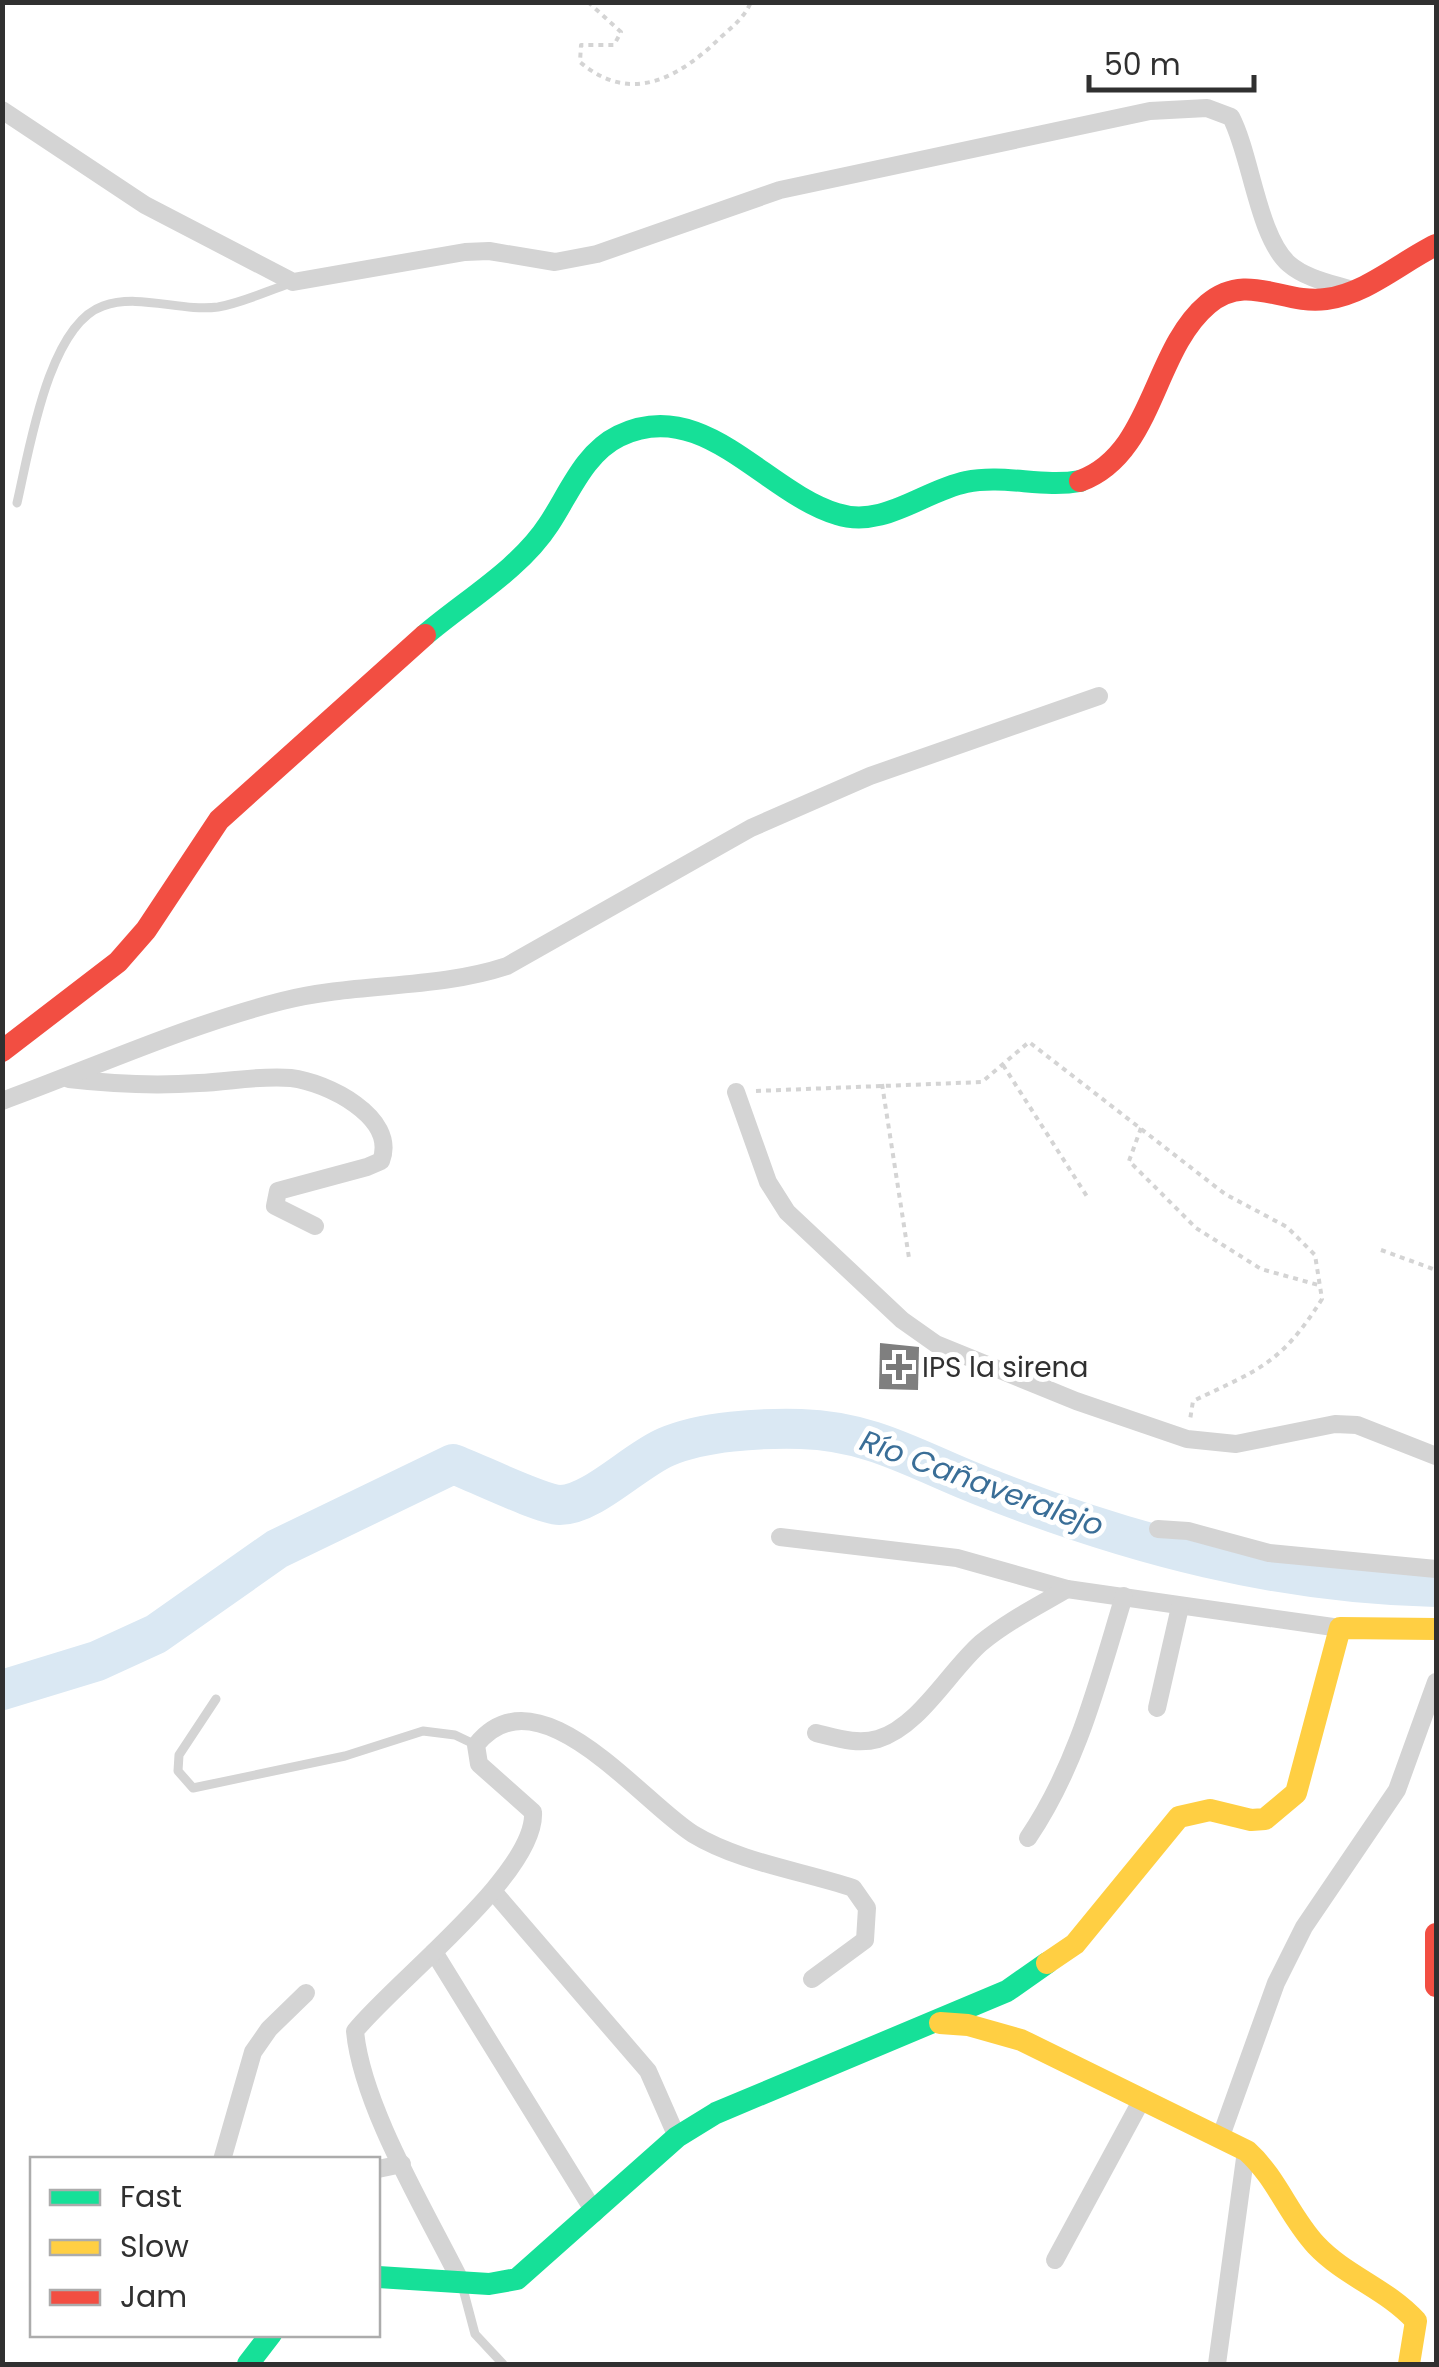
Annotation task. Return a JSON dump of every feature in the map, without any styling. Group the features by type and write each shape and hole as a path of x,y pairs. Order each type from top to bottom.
{"street":[{"path":"2,110 144,205 293,282 466,252 489,251 555,262 597,254 780,190 1180,107 1207,108 1231,116 1243,140 1270,233 1288,263 1318,279 1355,291"},
{"path":"2,1051 112,968 153,919 211,828 461,603 536,542 600,447 625,432 680,428 722,444 839,515 863,518 969,481 1082,482 1108,466 1127,442 1204,305 1225,291 1254,287 1324,300 1355,291 1436,245"},
{"path":"2,1101 238,1013 287,1000 468,979 507,966 752,828 870,776 1099,696"},
{"path":"64,1079 151,1085 293,1078 348,1099 381,1134 385,1150 381,1161 368,1167 278,1190 275,1206 315,1226"},
{"path":"736,1092 768,1182 787,1212 902,1320 936,1344 1076,1401 1187,1439 1236,1444 1335,1424 1357,1425 1436,1456"},
{"path":"1158,1529 1188,1531 1270,1553 1436,1569"},
{"path":"780,1537 957,1558 1068,1589 1180,1608 1340,1628 1436,1629"},
{"path":"816,1734 858,1742 882,1738 904,1723 979,1646 1010,1621 1068,1589"},
{"path":"1028,1838 1056,1797 1076,1753 1124,1596"},
{"path":"1158,1708 1180,1608"},
{"path":"380,2277 462,2284 517,2278 595,2214 677,2137 716,2113 1007,1991 1075,1944 1179,1817 1205,1808 1260,1821 1280,1814 1296,1793 1340,1628"},
{"path":"1221,2136 1276,1983 1304,1927 1397,1790 1436,1682"},
{"path":"462,2284 402,2164 358,2058 355,2031 492,1890 534,1831 533,1812 478,1764 476,1745 488,1730 505,1723 554,1729 585,1742 650,1804 695,1836 854,1888 867,1908 865,1940 812,1979"},
{"path":"492,1890 648,2071 677,2137"},
{"path":"1436,1934 1436,1986"},
{"path":"434,1952 595,2214"},
{"path":"223,2157 253,2052 306,1993"},
{"path":"933,2023 972,2025 1010,2035 1064,2059 1140,2103 1221,2136 1246,2151 1278,2180 1313,2243 1339,2265 1398,2298 1416,2321 1409,2364"},
{"path":"1055,2260 1140,2103"},
{"path":"1217,2364 1246,2151"},
{"path":"380,2169 402,2164"},
{"path":"248,2364 269,2337"}],"lane":[{"path":"17,503 49,373 68,336 101,306 138,302 218,307 293,282"},
{"path":"216,1700 180,1755 178,1771 193,1788 345,1756 423,1730 439,1730 476,1745"},
{"path":"1241,2182 1278,2180"},
{"path":"462,2284 474,2334 504,2364"}],"path":[{"path":"588,2 622,32 614,45 581,45 580,62 616,83 639,86 670,78 692,65 744,17 751,2"},
{"path":"736,1092 982,1082 1028,1042 1224,1194 1287,1227 1315,1254 1322,1299 1294,1343 1260,1369 1193,1402"},
{"path":"1003,1064 1088,1198"},
{"path":"882,1084 909,1258"},
{"path":"1141,1128 1129,1161 1196,1228 1260,1269 1322,1286"},
{"path":"1381,1250 1436,1270"}],"building":[{"name":"IPS la sirena","path":"880,1343 919,1347 918,1390 879,1389"}],"waterway":[{"name":"Río Cañaveralejo","path":"2,1690 97,1661 156,1634 277,1549 453,1464 560,1505 586,1498 666,1447 697,1437 750,1430 827,1431 875,1442 1096,1527 1207,1558 1320,1578 1436,1587"}],"traffic: fast":[{"path":"425,635 523,555 549,524 596,453 619,436 649,427 678,428 706,437 810,503 854,517 887,513 966,482 1080,481"},
{"path":"380,2277 489,2284 517,2279 677,2137 716,2113 1007,1991 1047,1963"},
{"path":"248,2364 269,2337"}],"traffic: slow":[{"path":"1047,1963 1075,1944 1179,1817 1210,1810 1251,1820 1265,1819 1296,1793 1340,1628 1436,1629"},
{"path":"940,2023 968,2025 1021,2040 1247,2151 1267,2173 1316,2245 1416,2321 1409,2364"}],"traffic: jam":[{"path":"1080,481 1104,468 1123,449 1189,324 1208,304 1237,290 1251,289 1310,300 1341,296 1436,245"},
{"path":"2,1051 118,962 146,930 219,820 425,635"},
{"path":"1436,1934 1436,1986"}],"place":[{"name":"IPS la sirena","path":"899,1367"}]}
